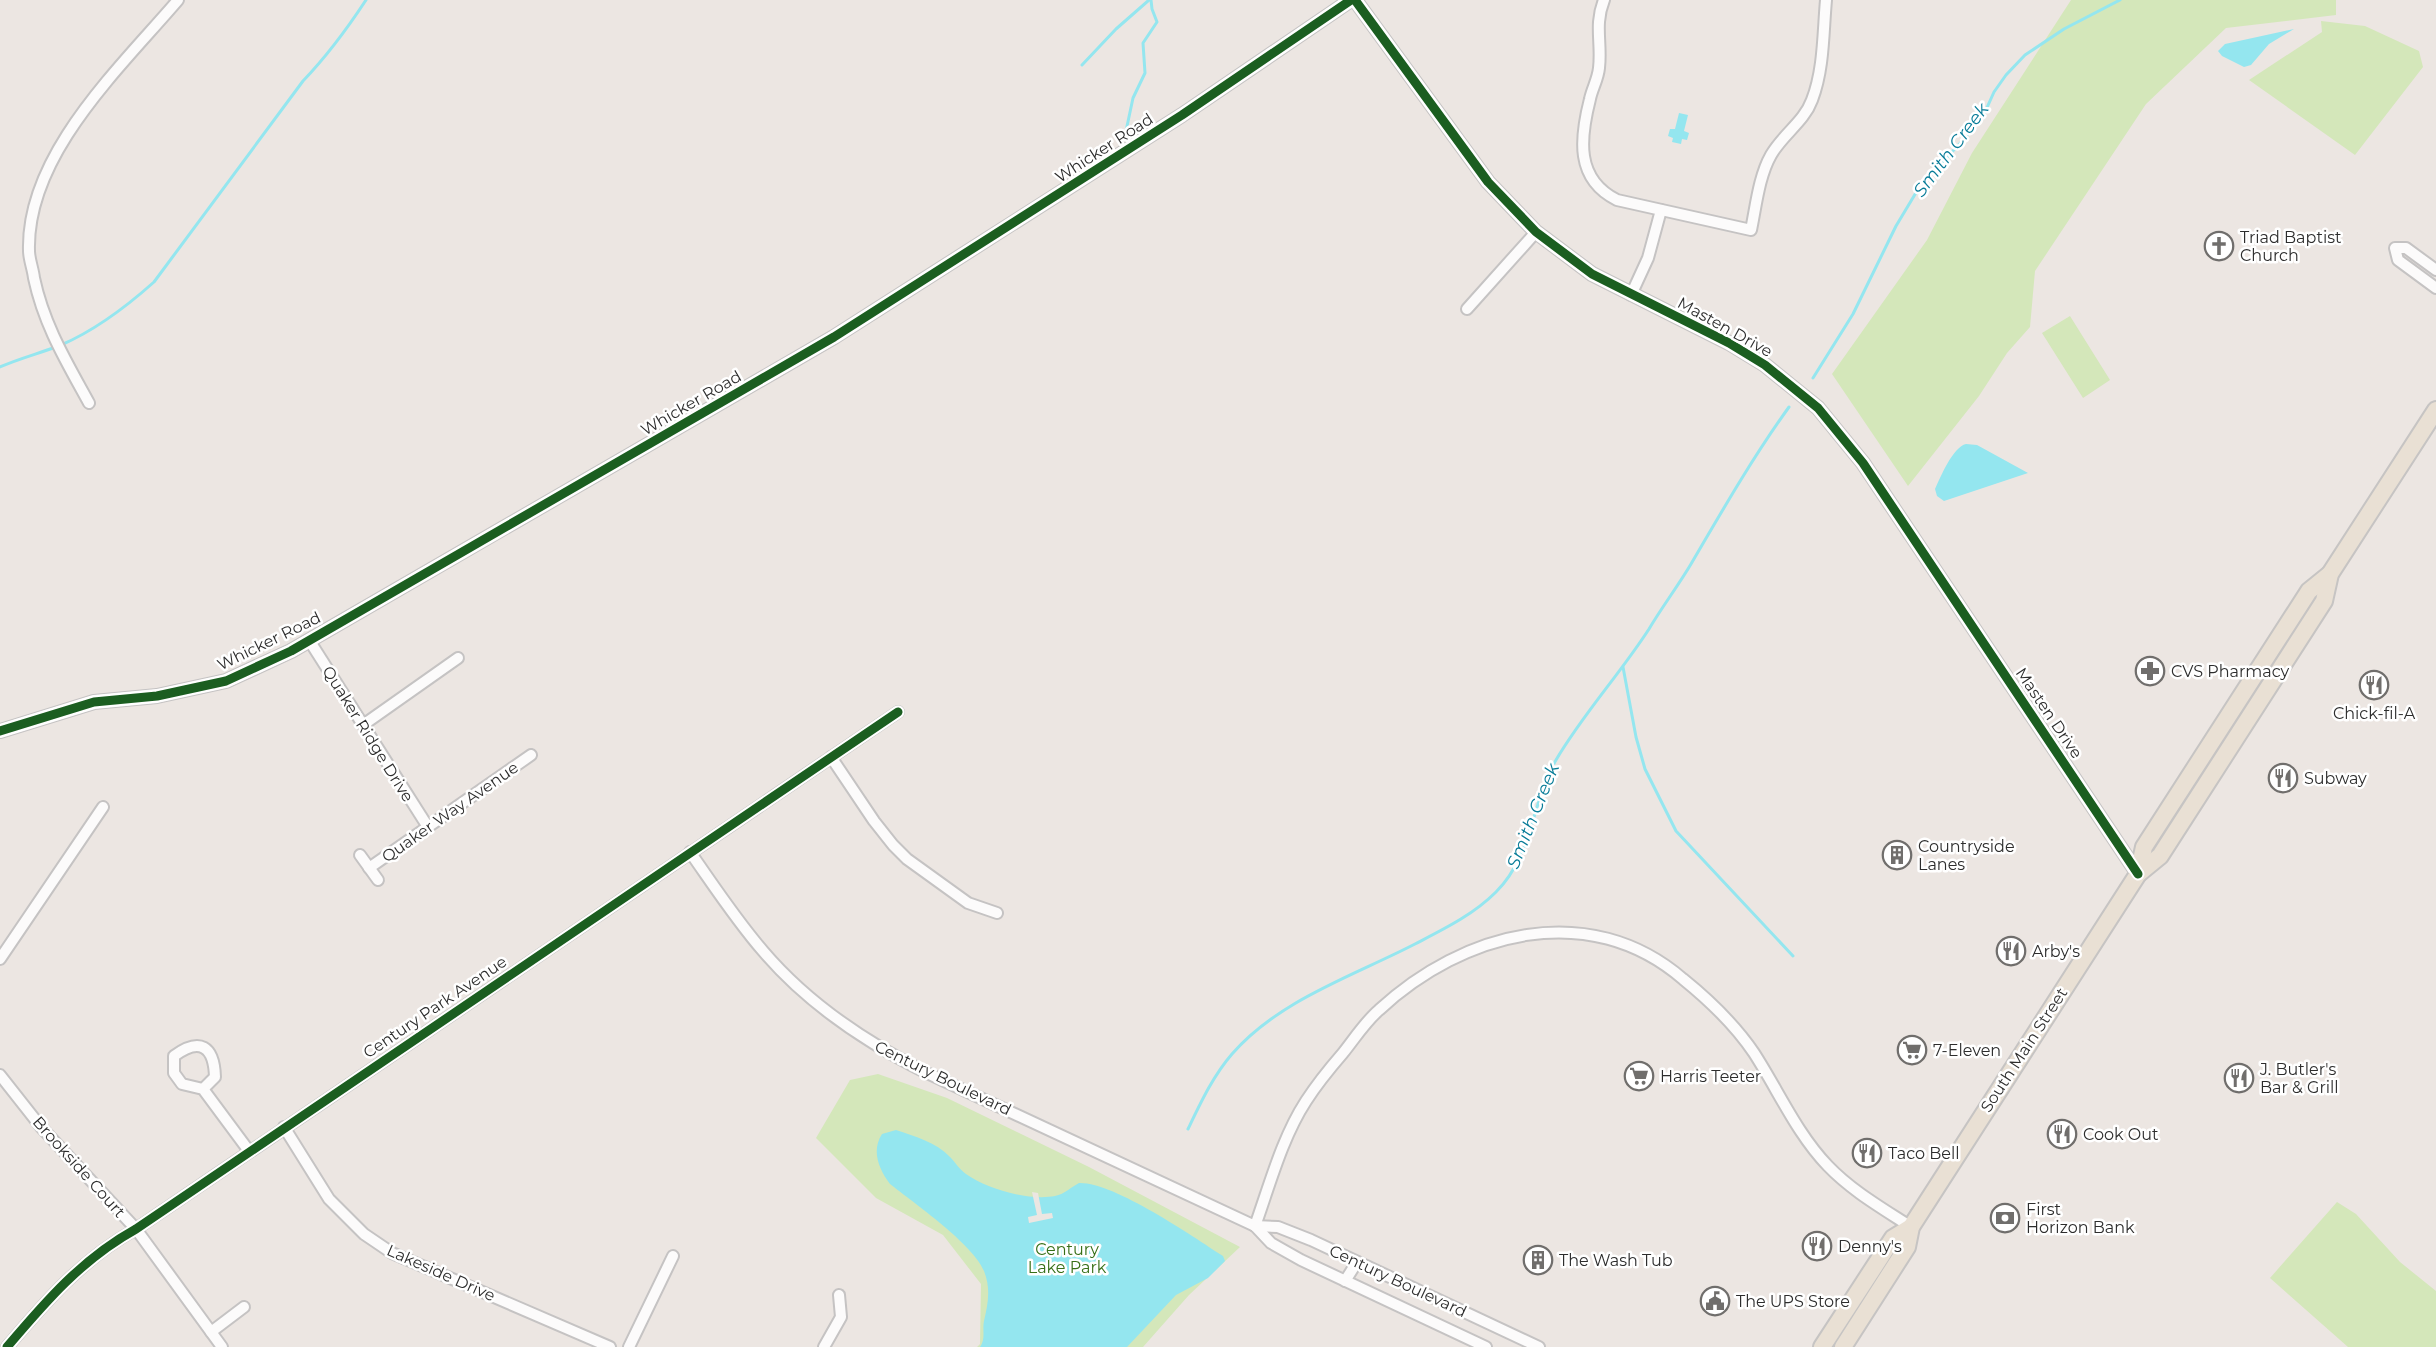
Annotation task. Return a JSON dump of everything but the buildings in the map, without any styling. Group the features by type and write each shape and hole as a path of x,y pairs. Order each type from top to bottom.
{"main road":[{"name":"South Main Street","path":"1843,1347 1907,1248 1911,1227 2138,873 2160,856 2324,601 2330,574 2436,410"},
{"name":"South Main Street","path":"1822,1347 1893,1238 1911,1227"}],"street":[{"path":"89,403 52,336 39,297 29,252 31,222 43,178 77,118 178,0"},
{"name":"Masten Drive","path":"1353,0 1488,182 1536,232 1572,262 1631,295 1748,354 1791,385 1834,426 1863,463 2138,873"},
{"name":"Whicker Road","path":"0,731 94,702 157,696 226,681 309,640 829,340 1182,115 1353,0"},
{"path":"1604,0 1598,22 1599,72 1587,114 1583,154 1585,166 1596,186 1617,200 1751,230 1765,169 1771,155 1801,120 1813,99 1820,65 1826,0"},
{"path":"1631,295 1648,258 1661,210"},
{"path":"1467,309 1536,232"},
{"path":"2436,270 2406,248 2395,248 2398,260 2436,288"},
{"name":"Quaker Ridge Drive","path":"309,640 428,827"},
{"path":"363,725 458,658"},
{"name":"Century Park Avenue","path":"7,1347 50,1296 109,1244 136,1229 898,712"},
{"name":"Quaker Way Avenue","path":"369,868 531,755"},
{"path":"831,757 874,821 907,859 968,903 997,913"},
{"path":"0,958 103,807"},
{"name":"Century Boulevard","path":"690,852 734,915 764,952 805,993 866,1039 927,1073 1254,1226 1271,1243 1345,1281 1486,1347"},
{"path":"360,855 378,880"},
{"path":"1254,1226 1284,1144 1298,1114 1315,1088 1377,1011 1422,977 1475,948 1509,937 1545,931 1585,934 1624,944 1657,960 1677,973 1724,1016 1744,1040 1805,1136 1827,1165 1858,1192 1911,1227"},
{"path":"203,1089 215,1077 214,1061 209,1051 198,1045 186,1048 174,1056 174,1073 182,1084 203,1089 249,1151"},
{"name":"Brookside Court","path":"0,1075 41,1127 136,1229 222,1347"},
{"name":"Lakeside Drive","path":"284,1127 329,1199 364,1234 392,1253 610,1347"},
{"name":"Century Boulevard","path":"1254,1226 1278,1227 1535,1346"},
{"path":"629,1347 673,1256"},
{"path":"1345,1281 1357,1262"},
{"path":"824,1347 841,1317 839,1295"},
{"path":"211,1332 244,1307"}],"green space":[{"path":"2071,0 2336,0 2336,15 2226,28 2146,104 2035,271 2030,327 2007,353 1979,396 1908,486 1832,374 1927,240 1972,153"},
{"path":"2321,21 2365,26 2419,51 2423,67 2355,155 2249,80 2322,32"},
{"path":"2070,316 2110,380 2083,398 2042,333"},
{"name":"Century Lake Park","path":"878,1074 947,1098 1089,1167 1240,1247 1189,1295 1143,1347 977,1347 980,1344 981,1284 943,1235 876,1198 816,1138 850,1080"},
{"path":"2337,1202 2356,1214 2400,1262 2436,1291 2436,1347 2348,1347 2270,1278"}],"water":[{"path":"2294,29 2269,44 2251,65 2244,67 2222,56 2218,51 2225,44"},
{"path":"1679,113 1688,115 1684,131 1689,133 1687,140 1682,139 1681,144 1672,142 1673,138 1668,136 1670,129 1675,129"},
{"path":"1966,444 1977,445 2028,473 1944,501 1937,496 1935,489 1952,456"},
{"name":"Century Lake Park","path":"896,1130 932,1143 966,1174 997,1189 1033,1197 1045,1197 1065,1192 1079,1183 1112,1191 1173,1224 1223,1256 1225,1261 1208,1278 1176,1295 1127,1347 980,1347 983,1340 988,1296 988,1284 984,1271 978,1260 956,1237 890,1184 886,1178 878,1160 877,1147 882,1134"}],"pier":[{"path":"1032,1192 1038,1193 1042,1214 1052,1213 1053,1218 1029,1223 1028,1217 1037,1215"}],"waterway":[{"path":"0,367 61,345 86,332 121,309 154,282 366,0"},
{"path":"1082,65 1116,29 1149,0"},
{"path":"1126,131 1133,98 1145,73 1143,43 1157,22 1151,0"},
{"name":"Smith Creek","path":"1813,378 1853,314 1896,226 1920,186 1965,138 1985,112 1994,92 2006,75 2025,55 2064,29 2120,0"},
{"name":"Smith Creek","path":"1188,1129 1225,1062 1251,1035 1294,1004 1458,921 1478,908 1508,878 1524,846 1548,776 1556,760 1649,629 1750,465 1789,407"},
{"path":"1623,667 1636,737 1645,769 1676,831 1793,956"}],"cycle path":[{"path":"0,731 94,702 157,696 226,681 291,651 834,337 1182,115 1351,0"},
{"path":"1355,0 1488,182 1536,232 1592,274 1729,343 1765,365 1818,408 1863,463 2138,874"},
{"path":"7,1347 66,1282 117,1241 898,712"}],"place":[{"name":"Triad Baptist Church","path":"2219,246"},
{"name":"CVS Pharmacy","path":"2150,671"},
{"name":"Chick-fil-A","path":"2374,685"},
{"name":"Subway","path":"2283,778"},
{"name":"Countryside Lanes","path":"1897,855"},
{"name":"Arby's","path":"2011,951"},
{"name":"7-Eleven","path":"1912,1050"},
{"name":"Harris Teeter","path":"1639,1076"},
{"name":"J. Butler's Bar & Grill","path":"2239,1078"},
{"name":"Cook Out","path":"2062,1134"},
{"name":"Taco Bell","path":"1867,1153"},
{"name":"First Horizon Bank","path":"2005,1218"},
{"name":"Denny's","path":"1817,1246"},
{"name":"The Wash Tub","path":"1538,1260"},
{"name":"The UPS Store","path":"1715,1301"}]}
